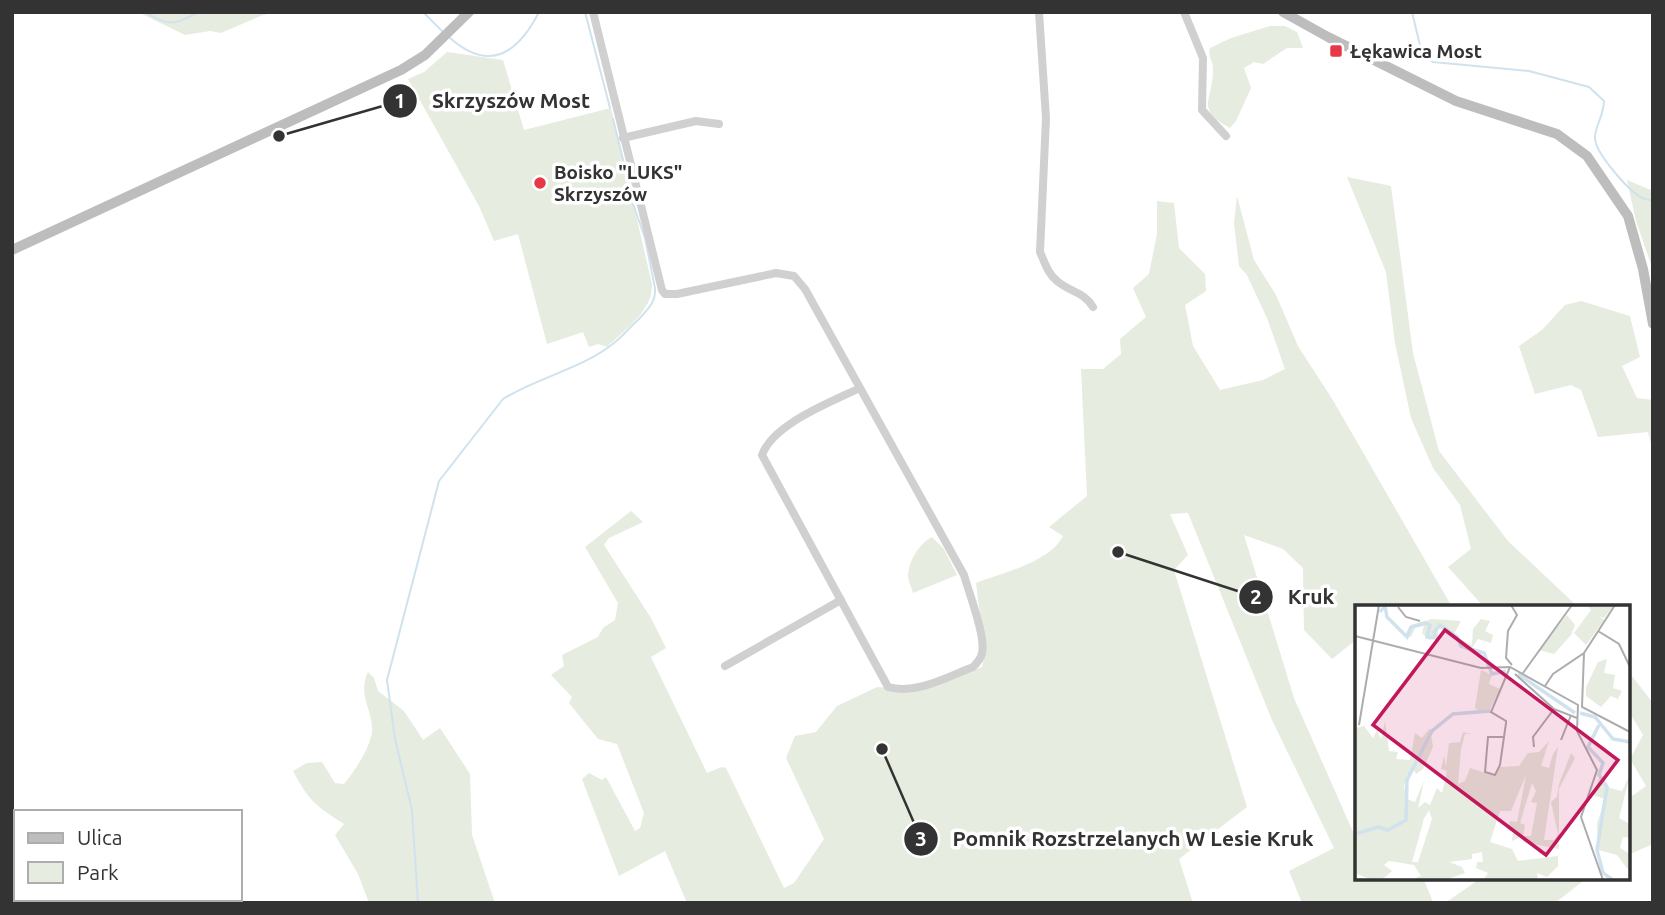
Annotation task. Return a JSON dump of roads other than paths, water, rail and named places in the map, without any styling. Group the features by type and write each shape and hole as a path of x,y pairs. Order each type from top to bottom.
{"street":[{"path":"12,250 401,70 440,42 469,12"},
{"path":"593,12 623,138 665,294 682,293 776,273 791,274 805,289 964,575 978,619 983,653 973,667 925,686 905,689 888,687 762,455 766,447 795,419 860,388"},
{"path":"1039,12 1046,118 1040,252 1052,276 1084,295 1093,307"},
{"path":"1184,12 1203,58 1202,110 1226,136"},
{"path":"1283,12 1334,41 1456,101 1557,134 1587,156 1628,216 1643,269 1653,324"},
{"path":"623,138 696,121 719,124"},
{"path":"725,666 841,600"}],"waterway":[{"path":"145,12 166,22 177,22 199,12"},
{"path":"423,12 443,32"},
{"path":"450,38 464,49 478,54 502,54 522,38 539,12"},
{"path":"585,12 610,108"},
{"path":"1412,12 1422,54 1433,62 1529,71 1589,87 1604,101 1595,134 1596,145 1629,188 1642,198 1653,201"},
{"path":"613,119 631,192"},
{"path":"418,903 412,810 395,739 387,680 439,481 503,399 601,352 650,306 655,288 645,238 633,204"}],"place":[{"name":"Łękawica Most","path":"1336,51"},
{"name":"Skrzyszów Most","path":"279,136"},
{"name":"Boisko \"LUKS\" Skrzyszów","path":"540,183"},
{"name":"Kruk","path":"1118,552"},
{"name":"Pomnik Rozstrzelanych W Lesie Kruk","path":"882,749"}]}
